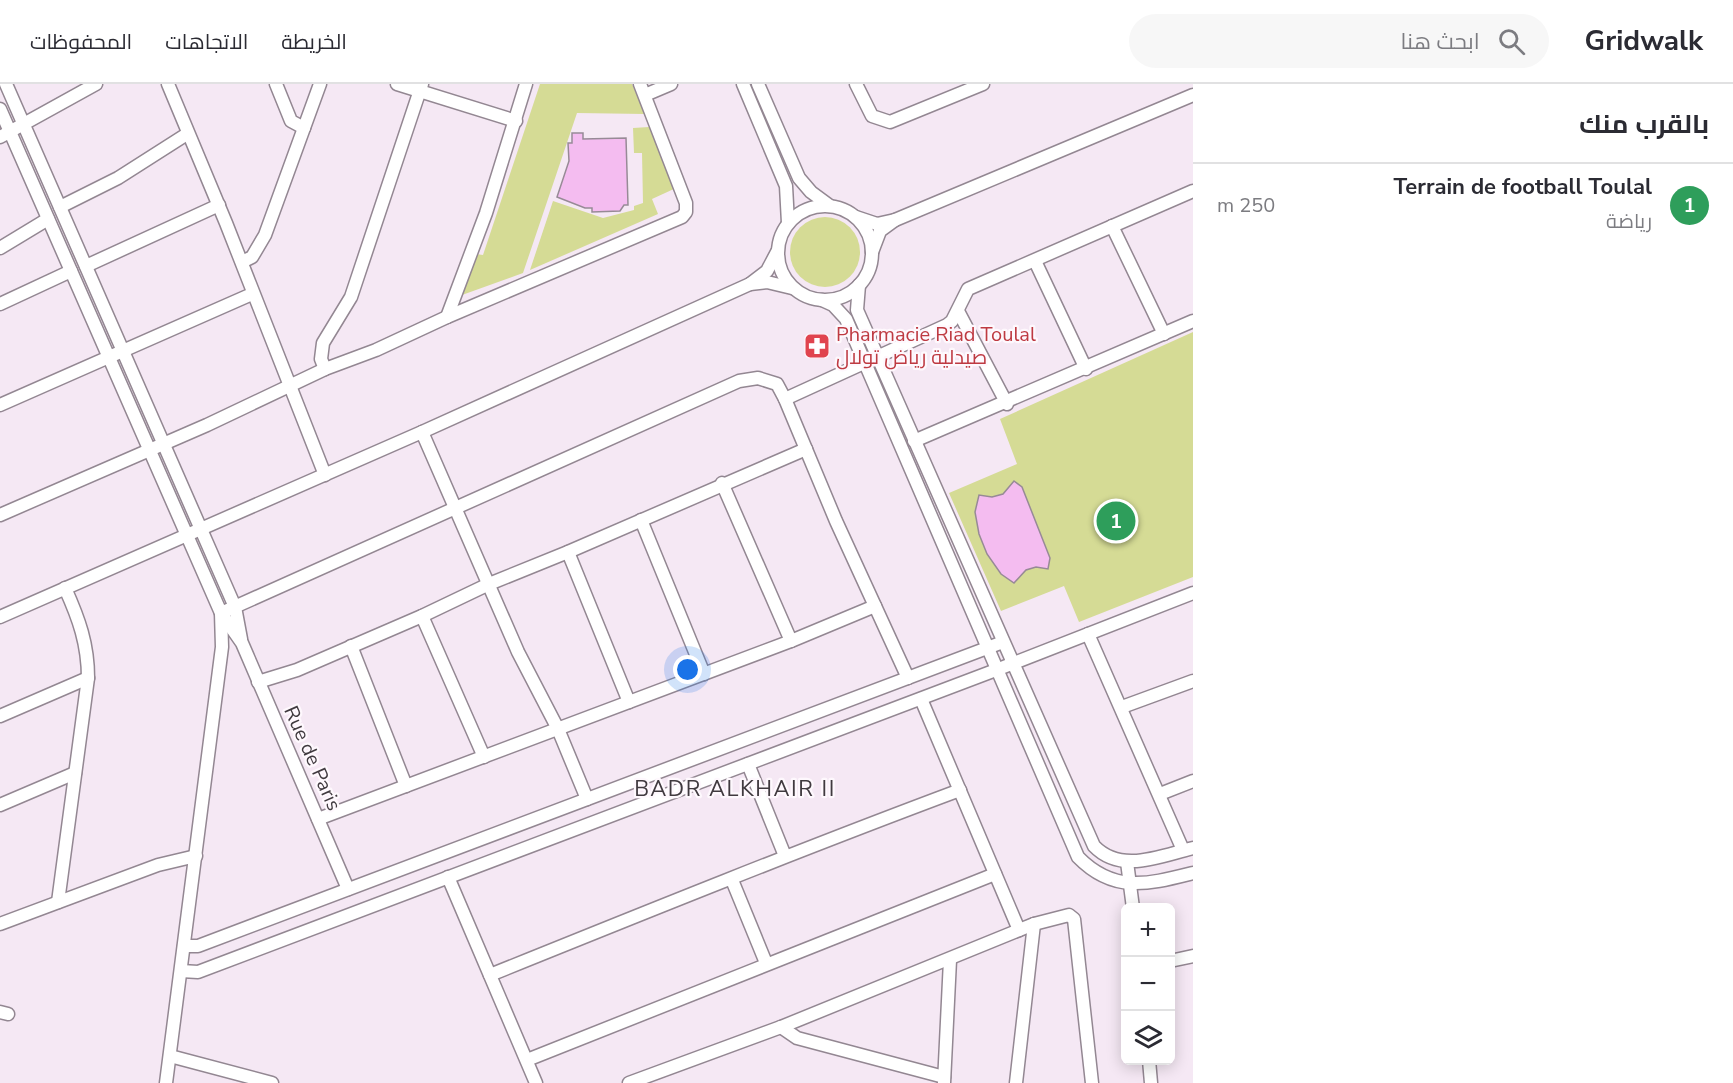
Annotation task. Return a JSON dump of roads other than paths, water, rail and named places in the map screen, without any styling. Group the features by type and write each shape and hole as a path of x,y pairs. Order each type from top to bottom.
{"street":[{"path":"6,84 236,607 242,643"},
{"path":"5,134 23,122 96,84"},
{"path":"168,84 242,262 252,294 325,475"},
{"path":"276,84 291,121 303,128"},
{"path":"242,262 252,257 265,235 320,84"},
{"path":"397,84 421,88 516,121"},
{"path":"447,317 486,213 526,84"},
{"path":"0,515 150,451 325,369 376,350 447,317 682,217 686,212 686,203 643,90 671,84"},
{"path":"744,84 786,186 788,223"},
{"path":"758,84 799,178 811,192 830,206 862,221 877,224 895,220 1193,95"},
{"path":"856,84 872,116 890,122 983,84"},
{"path":"325,369 321,359 323,343 351,297 421,88"},
{"path":"0,109 5,134 48,219 221,613 242,643"},
{"path":"60,207 118,178 188,134"},
{"path":"785,399 947,326 958,311 963,295 968,289 1112,226 1192,195"},
{"path":"86,266 219,205"},
{"path":"0,617 422,432 750,284 767,271 788,223 807,209 830,206"},
{"path":"853,216 867,234 871,256"},
{"path":"0,248 48,219"},
{"path":"895,220 880,231 869,267 859,285 856,310 1094,846 1111,859 1127,862 1188,849 1160,794 1088,634"},
{"path":"1112,226 1164,334"},
{"path":"777,252 785,278 794,289"},
{"path":"1035,261 1086,369"},
{"path":"0,304 71,271"},
{"path":"750,284 766,282 794,289 807,297 833,305 846,319 1078,857 1094,871 1130,884 1147,884 1193,873"},
{"path":"822,300 842,297 859,285"},
{"path":"0,405 252,294"},
{"path":"958,311 1007,404"},
{"path":"914,441 1007,404 1193,321"},
{"path":"221,613 747,379 767,380 777,384 785,399 908,678"},
{"path":"422,432 518,652 558,729 587,799"},
{"path":"258,682 297,670 422,616 489,584 806,449"},
{"path":"722,483 790,641"},
{"path":"641,520 704,674"},
{"path":"568,552 629,702"},
{"path":"58,902 88,678 88,652 84,632 65,588"},
{"path":"181,971 198,972 921,699 1193,593"},
{"path":"318,819 704,674 875,606"},
{"path":"166,1083 222,647 221,613"},
{"path":"422,616 484,757"},
{"path":"184,946 198,946 1002,642"},
{"name":"Rue de Paris","path":"242,643 348,889"},
{"path":"351,646 406,786"},
{"path":"0,716 88,678"},
{"path":"1122,707 1193,681"},
{"path":"921,699 1019,930"},
{"path":"748,764 785,856"},
{"path":"0,805 75,773"},
{"path":"1160,794 1193,781"},
{"path":"490,975 732,880 785,856 960,790"},
{"path":"0,924 159,865 196,856"},
{"path":"1127,862 1132,903"},
{"path":"526,1060 766,963 996,874"},
{"path":"448,877 536,1083"},
{"path":"732,880 766,963"},
{"path":"629,1083 782,1027 1034,924 1069,915 1074,919 1092,1083"},
{"path":"1016,1083 1034,924"},
{"path":"1175,960 1193,956"},
{"path":"782,1027 797,1038 944,1080 950,960"},
{"path":"170,1056 272,1083"},
{"path":"1149,1065 1150,1083"},
{"path":"656,1073 665,1083"}],"place":[{"name":"Pharmacie Riad Toulal صيدلية رياض تولال","path":"817,346"},
{"name":"Terrain de football Toulal","path":"1116,521"}],"district":[{"name":"BADR ALKHAIR II","path":"735,788"}]}
